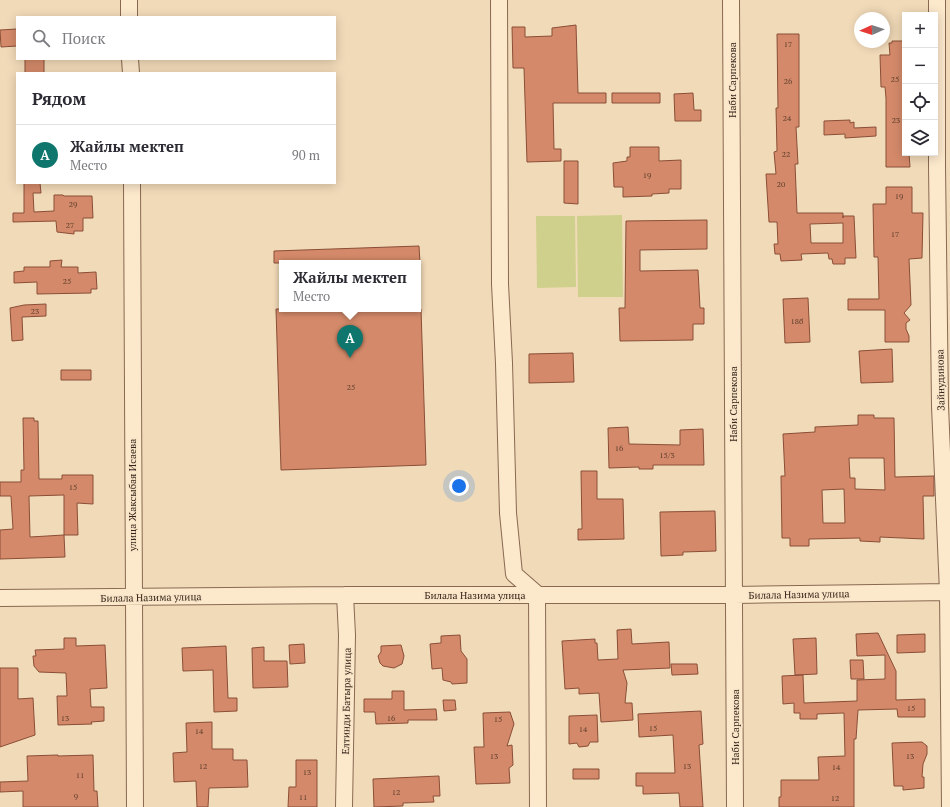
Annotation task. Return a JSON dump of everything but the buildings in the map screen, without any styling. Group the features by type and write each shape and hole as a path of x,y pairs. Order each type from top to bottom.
{"street":[{"path":"129,0 129,16"},
{"path":"499,0 500,284 504,363 508,513 514,574 537,594 538,807"},
{"name":"Наби Сарпекова","path":"731,0 735,807"},
{"name":"Зайнудинова","path":"937,0 937,166 940,406 949,592 950,807"},
{"path":"130,60 131,72"},
{"name":"улица Жаксыбая Исаева","path":"132,184 135,807"},
{"name":"Билала Назима улица","path":"0,598 537,594 734,595 949,592"},
{"name":"Елтинди Батыра улица","path":"344,807 347,635 345,595"}],"green space":[{"path":"622,215 623,297 578,297 577,216"},
{"path":"536,216 575,216 576,287 537,288"}],"place":[{"name":"Жайлы мектеп","path":"350,358"}]}
